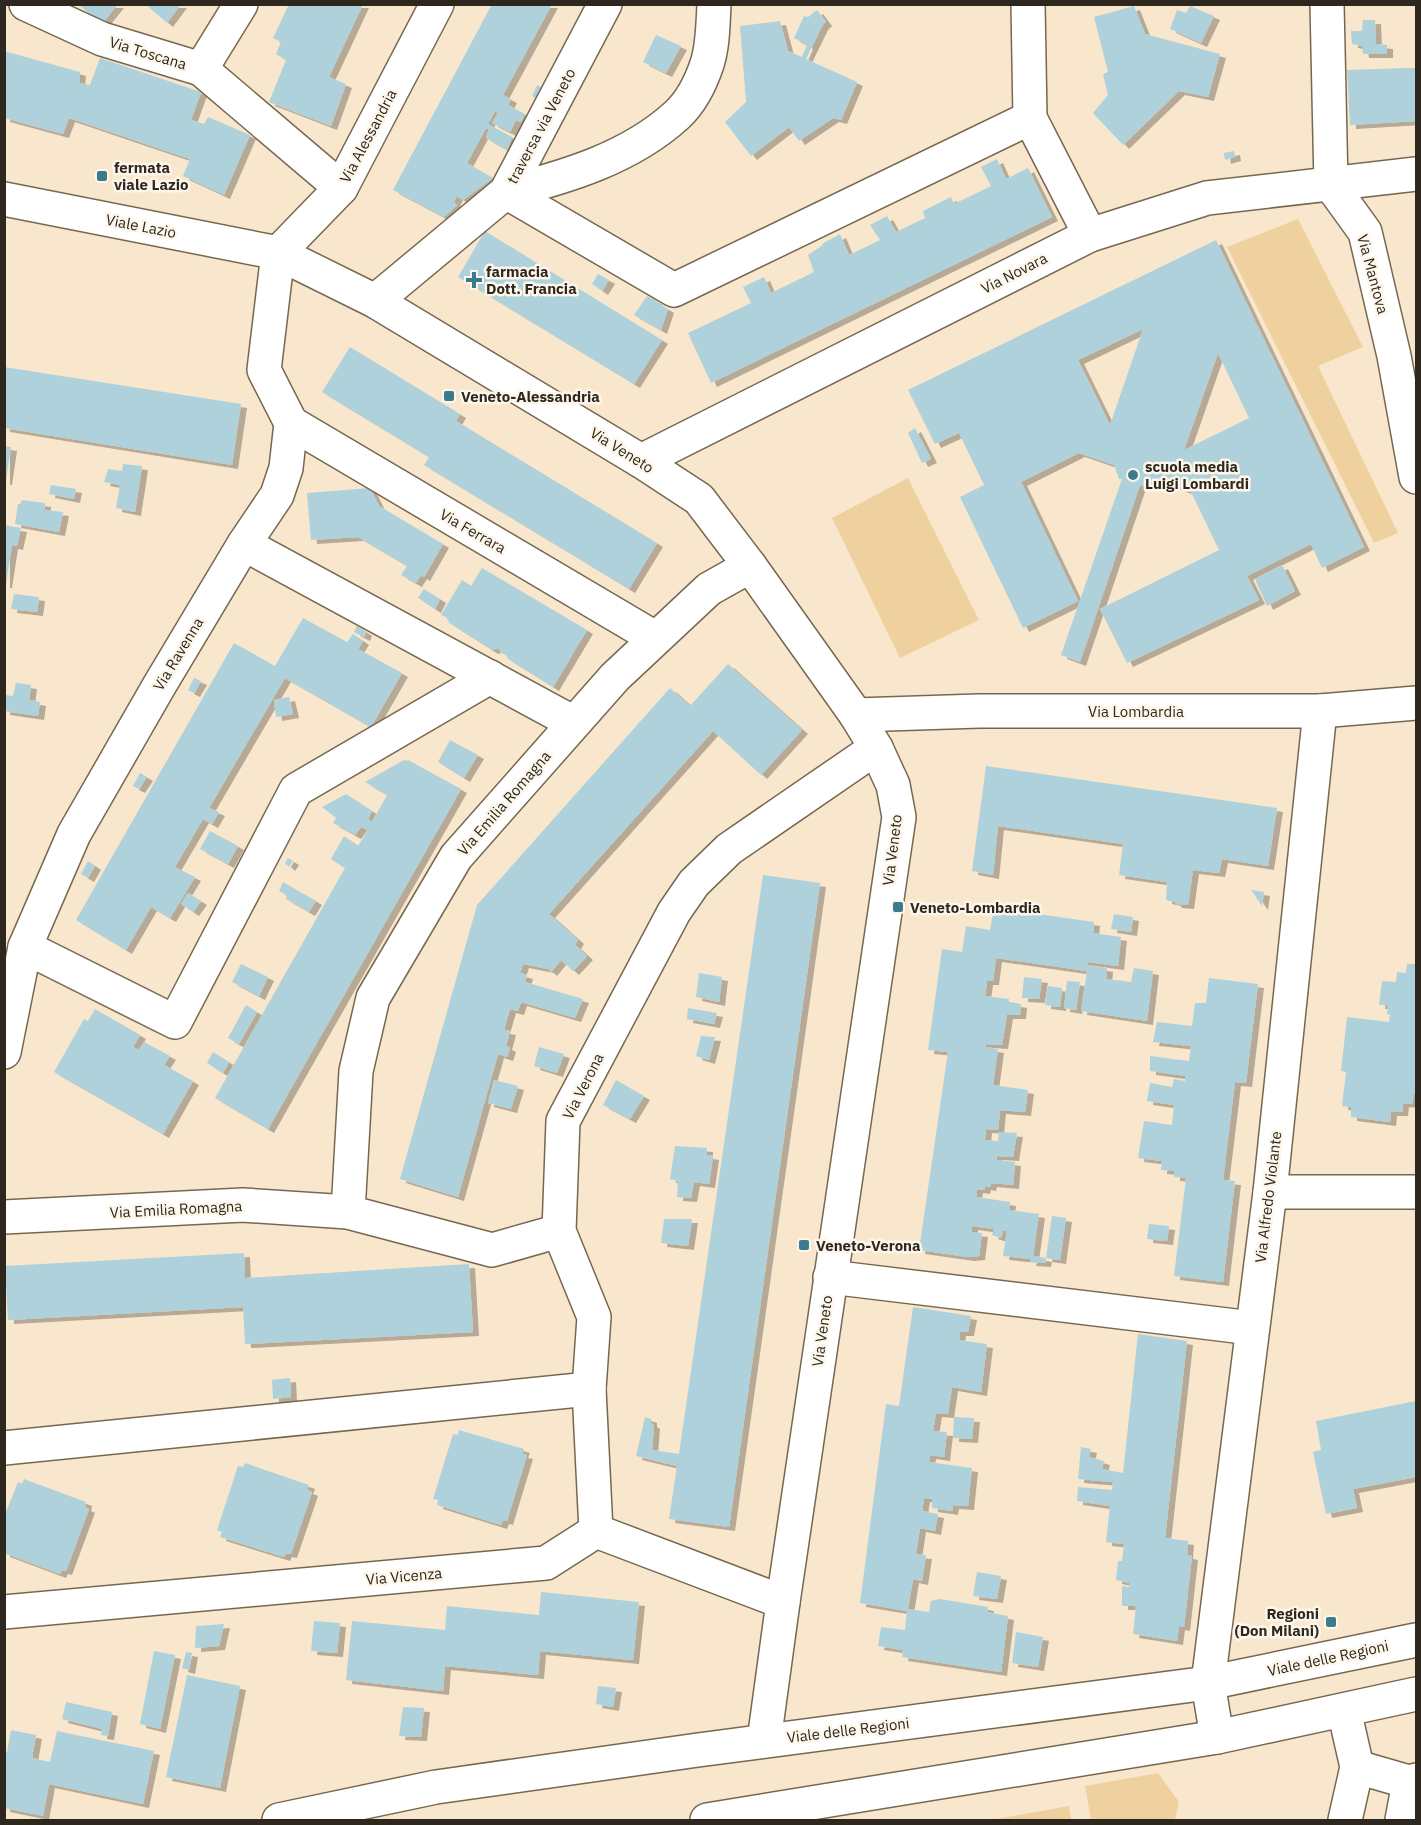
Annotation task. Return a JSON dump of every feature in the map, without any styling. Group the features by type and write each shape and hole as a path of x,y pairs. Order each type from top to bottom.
{"street":[{"name":"Via Toscana","path":"26,4 102,39 201,69 341,188"},
{"path":"201,69 241,4"},
{"name":"Via Alessandria","path":"278,253 341,188 436,4"},
{"name":"traversa via Veneto","path":"375,301 506,192 605,4"},
{"path":"506,192 558,179 618,154 649,136 678,114 696,89 708,62 714,4"},
{"path":"1028,4 1030,118 1090,235"},
{"path":"1327,4 1331,185"},
{"path":"506,192 674,290 1030,118"},
{"name":"Via Novara","path":"640,460 1090,235 1207,198 1416,174"},
{"name":"Via Mantova","path":"1331,185 1365,232 1394,356 1416,477"},
{"name":"Viale Lazio","path":"4,199 278,253"},
{"path":"278,253 264,370 291,423"},
{"name":"Via Veneto","path":"278,253 375,301 640,460 699,500 750,566 856,715 876,748 893,785 899,817 764,1741"},
{"name":"Via Ravenna","path":"4,1052 25,947 74,834 244,544 277,495 286,468 291,423"},
{"name":"Via Ferrara","path":"291,423 655,638"},
{"path":"244,544 574,723"},
{"name":"Via Emilia Romagna","path":"348,1212 356,1071 373,998 456,857 615,677 709,589 750,566"},
{"path":"25,947 175,1022 296,790 490,677"},
{"name":"Via Lombardia","path":"856,715 979,711 1320,711 1416,703"},
{"name":"Via Alfredo Violante","path":"1217,1737 1208,1683 1270,1192 1320,711"},
{"name":"Via Verona","path":"596,1532 589,1389 594,1317 559,1231 563,1121 674,912 694,883 729,849 876,748"},
{"path":"1270,1192 1416,1192"},
{"name":"Via Emilia Romagna","path":"4,1217 243,1205 348,1212 492,1250 559,1231"},
{"path":"830,1277 1252,1328"},
{"path":"4,1448 589,1389"},
{"path":"596,1532 783,1602"},
{"name":"Via Vicenza","path":"4,1612 546,1563 596,1532"},
{"name":"Viale delle Regioni","path":"279,1821 329,1815 436,1787 1208,1683 1416,1640"},
{"path":"707,1821 1217,1737 1416,1694"},
{"path":"1344,1710 1358,1767 1345,1821"},
{"path":"1358,1767 1413,1781 1402,1820"}],"shaded area":[{"path":"1298,219 1363,347 1318,366 1398,533 1374,543 1227,247"},
{"path":"908,478 979,620 900,658 832,518"},
{"path":"1158,1773 1179,1802 1175,1820 1091,1820 1085,1786"},
{"path":"1069,1806 1071,1820 990,1820"}],"building":[{"path":"78,4 118,4 102,24"},
{"path":"145,4 181,4 167,23"},
{"path":"289,4 363,4 329,77 346,84 331,126 269,102 286,60 276,54 281,42 273,38"},
{"path":"492,4 552,4 503,95 511,99 508,105 525,114 521,122 516,120 510,132 492,123 498,113 495,111 488,124 512,137 507,150 486,138 489,129 486,128 467,163 493,178 463,200 457,196 454,202 457,205 444,217 393,190"},
{"path":"1134,6 1145,34 1220,54 1208,97 1179,91 1123,145 1093,113 1108,95 1103,74 1108,72 1094,17"},
{"path":"1190,6 1214,16 1201,43 1170,29 1177,10 1186,13"},
{"path":"817,10 826,22 806,59 857,82 841,120 833,118 799,141 789,127 751,156 725,122 746,102 740,26 780,21 788,51 802,57 807,45 794,38 804,16 808,17"},
{"path":"1363,20 1375,20 1376,44 1387,45 1387,54 1363,54 1362,46 1352,44 1351,31 1362,31"},
{"path":"656,35 681,46 666,73 643,62"},
{"path":"4,51 80,72 79,83 90,85 100,58 201,92 191,120 204,124 208,117 250,135 224,195 183,176 190,159 69,118 63,134 4,118"},
{"path":"1416,68 1416,121 1350,125 1347,70"},
{"path":"537,85 542,88 537,99 532,96"},
{"path":"1234,151 1235,157 1225,160 1224,153"},
{"path":"997,159 1006,179 1028,168 1052,217 711,383 688,333 751,303 743,287 764,277 771,293 814,272 808,255 840,234 849,255 880,240 870,225 887,216 896,232 925,218 923,211 951,197 954,204 991,186 981,167"},
{"path":"485,231 662,340 634,384 458,277"},
{"name":"scuola media Luigi Lombardi","path":"1216,240 1364,547 1322,568 1311,544 1247,576 1259,600 1127,663 1100,609 1219,550 1191,492 1156,479 1140,485 1080,662 1061,655 1122,479 1119,479 1114,465 1079,453 1021,482 1078,601 1023,628 960,497 984,485 959,433 935,444 908,390","holes":["1143,329 1110,425 1078,360","1218,353 1249,418 1184,450"]},
{"path":"598,274 609,280 602,291 592,284"},
{"path":"647,296 668,309 661,330 634,315"},
{"path":"350,347 460,414 456,421 657,543 629,589 424,465 429,457 322,392"},
{"path":"4,367 241,404 232,465 4,428"},
{"path":"915,428 931,459 922,463 908,433"},
{"path":"4,446 11,447 6,481 4,481"},
{"path":"123,464 142,466 135,512 116,508 120,485 104,482 108,469 122,471"},
{"path":"51,485 76,489 74,499 49,494"},
{"path":"370,488 379,506 443,544 424,577 421,575 416,583 401,575 407,566 358,537 311,540 307,493"},
{"path":"22,500 45,503 45,510 63,512 59,532 15,524 18,504"},
{"path":"4,525 21,528 17,546 12,545 6,584 4,584"},
{"path":"1282,565 1295,591 1267,606 1255,579"},
{"path":"482,568 587,630 553,687 508,659 499,648 492,650 448,622 450,619 441,615 462,580 471,586"},
{"path":"424,589 440,599 435,609 418,598"},
{"path":"14,594 39,597 37,612 11,609"},
{"path":"303,618 347,642 353,634 363,641 358,649 402,673 371,727 285,678 209,808 219,812 212,824 203,819 175,867 195,877 170,918 151,907 126,950 76,920 234,643 275,666"},
{"path":"357,626 366,632 364,637 354,632"},
{"path":"728,664 802,730 761,775 713,731 549,914 578,940 575,945 587,956 573,971 561,960 551,972 548,969 523,964 520,973 527,975 525,982 583,999 575,1018 521,1002 518,1011 510,1009 504,1030 510,1031 506,1046 510,1048 507,1057 498,1054 458,1197 400,1179 477,905 670,688 690,706"},
{"path":"194,678 201,681 194,693 188,690"},
{"path":"16,683 31,685 29,700 40,702 38,716 4,711 6,695 13,696"},
{"path":"289,697 293,714 276,717 274,700"},
{"path":"450,740 478,755 464,778 438,762"},
{"path":"404,760 408,760 461,789 268,1129 215,1098 345,868 331,859 344,836 358,846 368,830 361,827 355,835 333,823 336,818 322,807 346,794 372,811 368,819 372,822 387,795 365,782"},
{"path":"986,766 1277,808 1268,866 1222,859 1219,873 1193,870 1188,905 1176,904 1166,900 1167,882 1119,875 1123,844 998,826 993,875 972,871"},
{"path":"140,773 147,777 139,789 133,786"},
{"path":"210,831 238,846 228,864 200,849"},
{"path":"288,858 293,861 289,867 285,863"},
{"path":"88,861 95,866 88,878 81,874"},
{"path":"763,875 820,883 729,1527 669,1519 677,1466 636,1456 645,1417 651,1419 654,1425 652,1450 679,1454"},
{"path":"283,882 316,901 309,912 286,899 287,895 279,891"},
{"path":"1251,890 1264,892 1262,906"},
{"path":"188,893 201,901 193,912 181,904"},
{"path":"994,908 1094,922 1093,933 1121,937 1118,966 1088,962 1088,965 1107,968 1106,979 1131,982 1134,968 1153,971 1147,1021 1081,1011 1087,971 996,958 993,981 987,981 985,996 1009,999 1009,1002 1021,1004 1020,1015 1007,1015 1002,1045 986,1044 986,1047 998,1049 993,1085 1028,1090 1025,1112 1000,1110 998,1130 986,1129 985,1140 998,1141 999,1132 1017,1133 1013,1157 997,1156 997,1160 1015,1162 1013,1185 991,1183 990,1187 985,1186 984,1190 977,1189 976,1197 1010,1202 1009,1210 1039,1214 1033,1256 1046,1258 1045,1263 1003,1256 1007,1231 1003,1231 1001,1238 992,1235 994,1229 972,1226 972,1232 982,1233 979,1256 968,1257 919,1250 948,1052 928,1050 942,949 962,952 966,926 990,930"},
{"path":"1114,914 1133,917 1131,932 1111,929"},
{"path":"241,964 268,977 259,996 232,982"},
{"path":"1407,964 1416,964 1416,1094 1414,1094 1412,1104 1403,1103 1402,1112 1391,1112 1390,1122 1351,1117 1351,1107 1342,1106 1346,1072 1341,1071 1347,1017 1389,1022 1388,1005 1379,1005 1382,981 1396,982 1397,972 1406,973"},
{"path":"699,973 722,977 719,1002 696,997"},
{"path":"1024,977 1042,979 1039,999 1022,998"},
{"path":"1209,978 1258,984 1246,1083 1235,1082 1223,1180 1235,1181 1223,1282 1174,1276 1186,1178 1174,1177 1174,1171 1161,1170 1162,1161 1138,1158 1144,1121 1172,1125 1174,1105 1147,1101 1150,1083 1172,1087 1174,1079 1185,1081 1186,1076 1150,1071 1150,1056 1189,1061 1191,1046 1153,1042 1157,1022 1192,1026 1195,1003 1206,1003"},
{"path":"1067,981 1080,982 1076,1010 1064,1008"},
{"path":"1048,986 1062,988 1060,1007 1045,1005"},
{"path":"246,1005 257,1012 239,1044 228,1038"},
{"path":"688,1008 717,1013 714,1024 687,1019"},
{"path":"95,1009 140,1035 133,1047 139,1050 144,1042 170,1056 164,1065 193,1081 163,1134 54,1072 84,1019 88,1021"},
{"path":"701,1036 715,1037 709,1060 696,1056"},
{"path":"539,1047 564,1054 557,1073 534,1066"},
{"path":"213,1052 229,1062 223,1073 207,1063"},
{"path":"494,1080 518,1086 511,1109 488,1103"},
{"path":"616,1080 644,1096 630,1119 603,1105"},
{"path":"675,1146 707,1148 707,1155 713,1156 709,1184 694,1182 691,1198 677,1197 678,1181 670,1179"},
{"path":"1052,1216 1066,1218 1060,1260 1046,1258"},
{"path":"664,1219 692,1219 688,1246 661,1243"},
{"path":"1149,1224 1169,1226 1167,1241 1147,1239"},
{"path":"244,1253 245,1278 469,1264 473,1332 245,1344 243,1307 8,1320 5,1266"},
{"path":"913,1307 971,1316 968,1332 960,1332 959,1340 987,1344 981,1392 952,1387 948,1414 936,1413 933,1431 947,1432 944,1457 930,1455 929,1462 972,1468 968,1506 953,1505 952,1511 932,1508 932,1499 924,1498 922,1511 938,1514 935,1531 920,1528 916,1554 926,1555 922,1581 913,1579 908,1609 929,1612 931,1601 940,1599 988,1607 987,1612 1008,1616 1001,1672 902,1657 903,1650 878,1646 881,1627 905,1630 907,1611 860,1603 886,1404 899,1406"},
{"path":"1138,1334 1187,1341 1165,1538 1188,1541 1187,1555 1192,1556 1184,1627 1179,1626 1177,1641 1133,1634 1136,1606 1122,1606 1122,1586 1129,1587 1130,1583 1116,1580 1118,1561 1122,1561 1124,1544 1106,1542 1110,1506 1077,1501 1078,1487 1112,1490 1113,1482 1078,1479 1081,1447 1091,1449 1089,1457 1104,1461 1102,1469 1123,1473"},
{"path":"290,1378 291,1397 273,1399 272,1380"},
{"path":"1416,1401 1416,1477 1353,1489 1357,1508 1326,1514 1313,1452 1321,1450 1316,1421"},
{"path":"954,1417 974,1418 972,1439 953,1438"},
{"path":"459,1430 524,1449 522,1454 527,1455 507,1521 503,1520 501,1525 437,1505 438,1500 433,1499 453,1434 458,1435"},
{"path":"245,1463 309,1485 307,1490 312,1492 291,1554 286,1553 284,1557 220,1537 222,1532 217,1530 238,1466 243,1467"},
{"path":"24,1479 86,1502 85,1507 89,1509 66,1571 62,1570 60,1574 4,1553 4,1517 18,1482 22,1484"},
{"path":"977,1572 1001,1576 997,1599 973,1596"},
{"path":"541,1592 639,1602 633,1660 540,1651 538,1675 445,1666 443,1691 346,1680 352,1621 445,1630 447,1606 539,1615"},
{"path":"314,1621 340,1623 337,1653 311,1651"},
{"path":"224,1624 219,1646 195,1648 196,1626"},
{"path":"1016,1632 1043,1637 1038,1667 1012,1663"},
{"path":"154,1651 175,1655 160,1729 140,1724"},
{"path":"186,1652 192,1653 189,1670 182,1668"},
{"path":"187,1675 240,1686 220,1788 166,1777"},
{"path":"598,1686 616,1688 613,1707 596,1704"},
{"path":"66,1702 112,1712 108,1736 101,1735 102,1729 62,1719"},
{"path":"403,1707 424,1708 421,1737 399,1736"},
{"path":"11,1730 36,1735 32,1758 50,1762 57,1731 154,1751 143,1804 49,1784 43,1816 4,1808 4,1752 7,1752"}],"place":[{"name":"fermata viale Lazio","path":"102,176"},
{"name":"farmacia Dott. Francia","path":"474,280"},
{"name":"Veneto-Alessandria","path":"449,396"},
{"name":"scuola media Luigi Lombardi","path":"1133,475"},
{"name":"Veneto-Lombardia","path":"898,907"},
{"name":"Veneto-Verona","path":"804,1245"},
{"name":"Regioni (Don Milani)","path":"1331,1622"}]}
